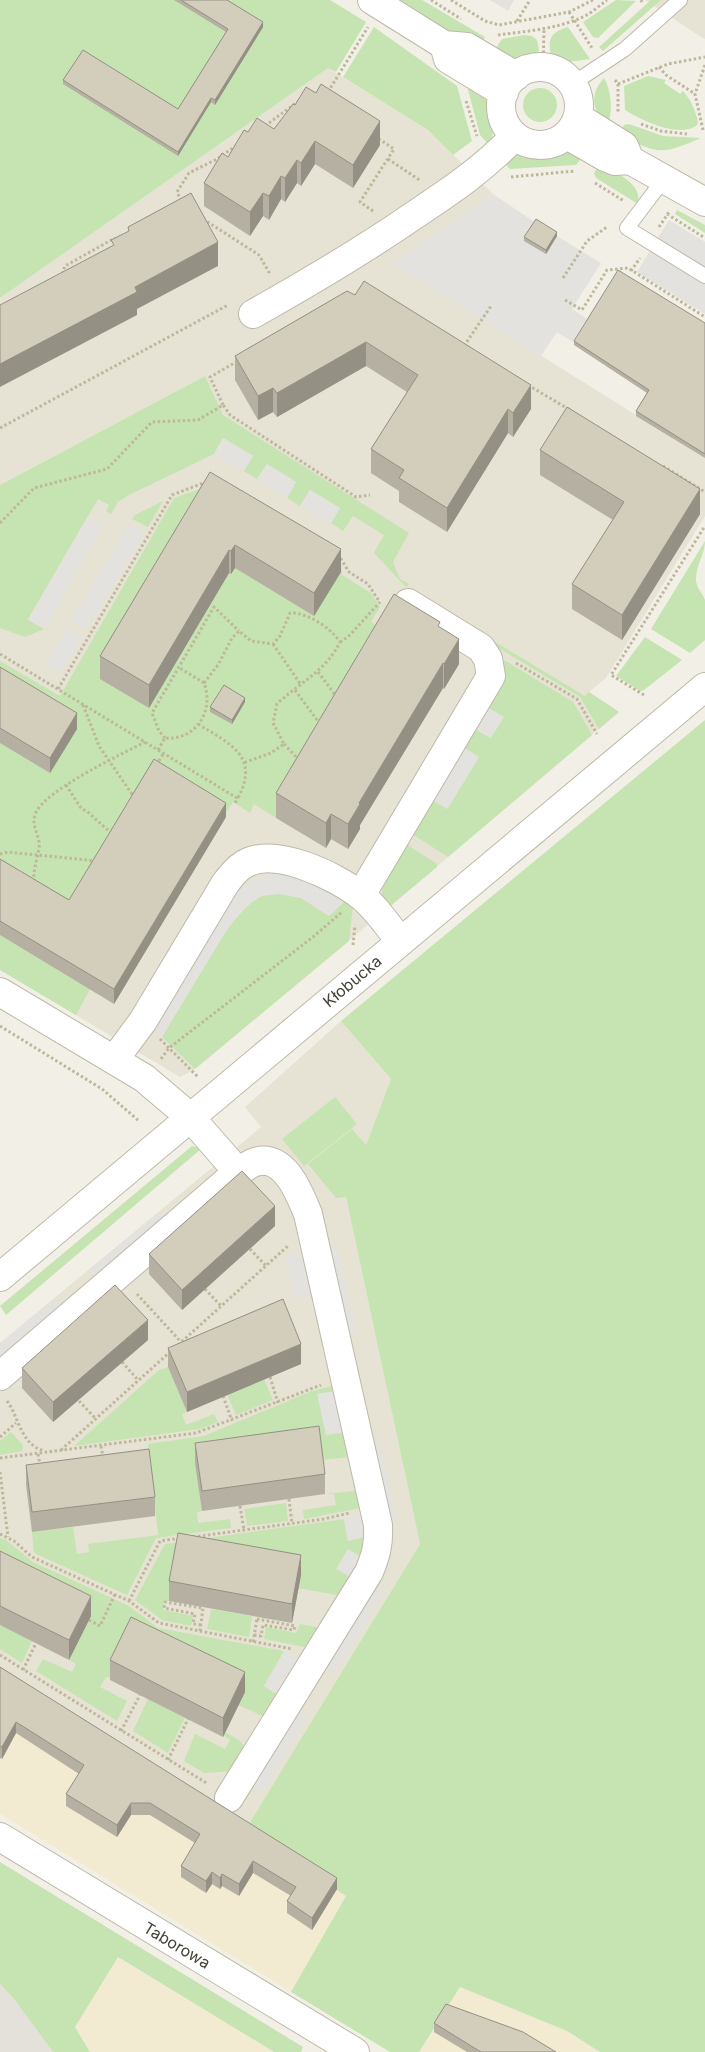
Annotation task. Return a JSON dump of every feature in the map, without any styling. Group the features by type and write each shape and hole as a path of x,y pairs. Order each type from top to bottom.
{"street":[{"path":"373,10 444,45 467,47 510,85"},
{"path":"543,68 554,70 572,84 579,106 572,126 558,141 537,145 526,143 508,129 503,118 501,106 510,85 528,70 543,68"},
{"path":"572,126 624,146 630,160 705,202"},
{"path":"253,314 367,248 449,193 482,170 515,136"},
{"path":"361,895 491,676 488,659 481,648 386,600"},
{"name":"Kłobucka","path":"0,1277 705,687"},
{"path":"114,1060 143,1021 225,884 233,872 244,863 266,858 289,860 336,880 361,895 400,941"},
{"path":"0,992 144,1078 190,1117 238,1172"},
{"path":"2,1386 238,1172 256,1161 273,1163 287,1172 301,1195 308,1214 373,1507 379,1542 377,1555 369,1572 229,1798"},
{"name":"Taborowa","path":"0,1837 355,2052"}],"lane":[{"path":"572,84 625,49 680,0"},
{"path":"664,179 627,228 705,276"}],"path":[{"path":"431,0 469,23"},
{"path":"451,0 492,24 569,12 593,0"},
{"path":"517,21 530,0"},
{"path":"495,35 518,30 544,29 573,20 587,15 607,0"},
{"path":"325,95 373,10"},
{"path":"569,12 618,84 617,105 618,111 622,116"},
{"path":"543,68 544,29"},
{"path":"618,84 659,67 705,57"},
{"path":"703,130 695,94 705,65"},
{"path":"659,67 666,75 695,94"},
{"path":"263,127 301,99 306,98"},
{"path":"465,98 478,139"},
{"path":"637,123 661,131 687,134"},
{"path":"378,139 394,149 360,202 380,216"},
{"path":"185,207 177,192 189,173 217,159 240,143"},
{"path":"388,159 426,184"},
{"path":"505,178 577,171"},
{"path":"592,181 639,211"},
{"path":"173,207 181,202"},
{"path":"668,214 705,238"},
{"path":"201,218 259,255 272,279"},
{"path":"563,278 587,241 611,224"},
{"path":"55,278 63,274 65,266 123,234"},
{"path":"565,300 582,310 607,270 628,268 705,317"},
{"path":"457,342 466,347 491,306"},
{"path":"244,357 210,377 230,416 356,497 370,495"},
{"path":"524,382 574,412"},
{"path":"0,523 34,488 107,469 152,422 198,420 223,405"},
{"path":"657,463 705,492"},
{"path":"58,688 172,495 202,482 209,482"},
{"path":"644,695 611,675 705,526"},
{"path":"303,764 284,744 273,723 276,704 318,672 335,654 340,642 386,600 368,584 349,572 345,562 335,552"},
{"path":"239,631 232,638 218,665 204,683 207,700 204,713 198,724 189,735 175,739 164,738 159,732 152,713 214,607 251,641 273,644 301,685"},
{"path":"273,644 280,636 290,613 298,612 335,633 340,642"},
{"path":"0,654 238,798"},
{"path":"511,660 577,699 597,734"},
{"path":"178,667 204,683"},
{"path":"318,672 340,702"},
{"path":"295,690 324,729"},
{"path":"83,704 99,746 136,800 140,792"},
{"path":"198,724 235,746 243,763 246,772 245,784 235,804"},
{"path":"158,750 164,738"},
{"path":"37,889 33,872 39,848 34,817 37,808 66,785 145,742"},
{"path":"243,763 271,753 284,744"},
{"path":"154,769 164,753"},
{"path":"66,785 81,808 114,836 118,828"},
{"path":"0,854 36,855 98,862"},
{"path":"93,869 102,855"},
{"path":"169,1048 313,937 361,895"},
{"path":"143,1021 198,1078"},
{"path":"0,1026 102,1089 140,1122"},
{"path":"60,1451 289,1245 314,1240"},
{"path":"250,1249 266,1266"},
{"path":"205,1289 221,1306"},
{"path":"132,1298 138,1293 181,1342"},
{"path":"122,1362 138,1380"},
{"path":"270,1377 278,1403"},
{"path":"0,1458 196,1433 278,1403 311,1388 344,1379"},
{"path":"2,1386 12,1407 16,1423 31,1444 42,1451 53,1452"},
{"path":"223,1396 232,1421"},
{"path":"79,1401 96,1419"},
{"path":"0,1437 16,1423"},
{"path":"101,1446 104,1465"},
{"path":"38,1454 41,1473"},
{"path":"0,1472 8,1537"},
{"path":"289,1499 292,1524"},
{"path":"240,1506 244,1530"},
{"path":"129,1601 160,1541 324,1519 373,1507"},
{"path":"0,1534 8,1537 32,1557 129,1601 159,1624 317,1654"},
{"path":"89,1620 100,1626 115,1594"},
{"path":"200,1632 204,1608 165,1602 164,1608 195,1614 193,1624 201,1625"},
{"path":"253,1642 254,1635 257,1618 295,1626 294,1630 263,1625 261,1636 254,1635"},
{"path":"23,1670 36,1644"},
{"path":"0,1655 229,1798"},
{"path":"121,1731 140,1695"},
{"path":"168,1760 188,1719"}],"shaded area":[{"path":"490,0 514,0 508,11"},
{"path":"645,0 705,0 705,39 701,37"},
{"path":"328,68 428,130 493,194 394,264 705,458 705,516 606,678 589,692 619,712 195,1069 180,1077 0,970 0,597 51,518 222,415 205,376 0,485 0,298"},
{"path":"493,194 536,223 546,254 557,236 601,263 572,309 587,319 573,342 557,332 541,356 393,264"},
{"path":"669,220 705,242 705,314 637,272"},
{"path":"223,438 253,456 244,471 214,454"},
{"path":"267,464 296,482 287,498 257,479"},
{"path":"310,490 340,508 331,523 300,506"},
{"path":"88,516 104,525 44,629 28,620"},
{"path":"130,524 145,533 87,629 71,620"},
{"path":"67,628 83,637 60,674 45,664"},
{"path":"487,707 504,717 491,738 474,729"},
{"path":"463,747 479,757 447,809 432,800"},
{"path":"268,873 289,873 304,877 346,900 329,916 301,898 279,894 261,896 247,906 231,923 162,1037 148,1024 237,888"},
{"path":"341,1021 391,1079 346,1197 420,1544 244,1832 0,1703 0,1343 261,1127 245,1107"},
{"path":"157,1214 172,1220 94,1285 90,1269"},
{"path":"325,1243 338,1250 356,1330 346,1340"},
{"path":"308,1250 318,1293 295,1298 285,1255"},
{"path":"54,1299 71,1304 0,1364 0,1343"},
{"path":"337,1391 346,1432 326,1435 317,1394"},
{"path":"366,1432 379,1438 397,1520 387,1532"},
{"path":"363,1515 369,1536 348,1541 344,1519"},
{"path":"348,1549 365,1559 354,1579 336,1569"},
{"path":"377,1583 382,1595 336,1670 321,1673"},
{"path":"285,1650 300,1659 278,1695 264,1686"},
{"path":"0,1703 346,1896 291,1992 0,1814"},
{"path":"301,1705 306,1719 264,1789 249,1788"},
{"path":"117,1957 274,2052 90,2052 75,2027"},
{"path":"0,1984 14,1999 53,2052 0,2052"},
{"path":"460,1987 567,2031 600,2052 419,2052"}],"green space":[{"path":"0,0 330,0 366,22 336,72 328,68 0,298"},
{"path":"399,0 422,0 485,37 480,46 415,13"},
{"path":"616,0 636,1 598,38 593,37 583,22"},
{"path":"651,0 661,0 603,51 599,47"},
{"path":"374,27 457,86 472,141 453,155 428,130 343,77"},
{"path":"568,27 590,59 568,62 551,55 550,40 552,36"},
{"path":"524,35 532,36 537,40 539,50 535,57 515,61 492,54 502,39"},
{"path":"648,76 666,80 664,83 680,94 683,91 694,110 698,123 696,126 680,130 670,129 650,123 625,110 624,86"},
{"path":"604,78 611,101 607,125 598,114 594,102 596,90"},
{"path":"473,82 484,96 491,112 493,128 489,145 480,135 468,90"},
{"path":"540,88 552,93 557,105 552,117 540,122 528,117 523,105 528,93"},
{"path":"629,124 663,136 701,138 668,150 651,149 619,133 624,125"},
{"path":"568,147 586,152 576,165 510,169 504,163 523,152"},
{"path":"600,163 632,184 636,190 638,204 596,178 594,173"},
{"path":"677,210 705,225 705,233 675,214"},
{"path":"205,376 223,415 409,533 393,562 400,579 409,584 406,587 374,553 384,535 353,516 343,531 331,523 340,508 310,490 300,506 287,498 296,482 267,464 257,479 244,471 253,456 223,438 214,454 127,496 118,502 111,514 106,511 109,505 98,499 28,619 44,629 25,637 0,628 0,485"},
{"path":"209,486 341,562 342,575 371,593 380,607 371,622 391,634 276,818 254,804 250,813 233,802 224,816 69,915 0,892 0,661 60,696 174,498"},
{"path":"163,501 148,527 132,519 135,515"},
{"path":"705,541 704,550 697,569 696,582 705,600 705,640 690,653 651,629"},
{"path":"487,637 585,696 589,692 619,712 599,729 580,697 492,644"},
{"path":"645,637 682,660 644,690 640,691 616,676"},
{"path":"502,661 506,661 573,702 592,735 448,857 412,834 432,800 448,808 479,757 463,747 474,729 503,717 487,707"},
{"path":"705,720 705,2052 600,2052 567,2031 460,1987 419,2052 390,2052 291,1992 346,1896 244,1832 420,1544 346,1197 336,1198 308,1164 352,1129 366,1145 391,1079 341,1021"},
{"path":"406,844 437,864 437,867 388,908 383,901 383,884"},
{"path":"279,894 301,898 329,916 346,900 353,905 349,941 195,1069 162,1037 220,939 234,921 247,906 260,897"},
{"path":"0,935 90,989 76,1015 0,970"},
{"path":"335,1097 357,1124 304,1166 282,1139"},
{"path":"192,1146 201,1149 6,1315 0,1306"},
{"path":"168,1367 187,1412 182,1414 186,1425 214,1414 218,1422 200,1429 74,1446 159,1370"},
{"path":"264,1379 273,1400 236,1415 227,1394"},
{"path":"336,1385 337,1391 317,1394 346,1432 351,1457 321,1460 196,1463 202,1511 197,1512 198,1523 230,1519 231,1528 156,1538 127,1595 34,1553 32,1532 73,1527 77,1554 89,1552 88,1544 158,1535 148,1444 204,1436 312,1391"},
{"path":"11,1432 23,1445 22,1451 0,1455 0,1441"},
{"path":"353,1491 358,1493 361,1508 304,1519 303,1510 336,1505 334,1494 325,1494"},
{"path":"286,1503 288,1521 247,1526 244,1509"},
{"path":"344,1519 348,1541 369,1536 365,1559 337,1569 354,1579 342,1596 298,1588 300,1575 178,1553 169,1601 164,1601 163,1610 193,1616 191,1626 162,1620 135,1600 165,1544"},
{"path":"0,1538 6,1540 33,1562 129,1606 158,1628 284,1651 264,1686 278,1695 267,1718 238,1705 244,1692 106,1677 100,1687 127,1701 117,1721 36,1671 43,1659 72,1672 76,1664 69,1660 91,1616 0,1570"},
{"path":"211,1609 252,1616 249,1637 207,1629"},
{"path":"300,1624 316,1627 320,1632 310,1648 264,1639 266,1627 296,1633"},
{"path":"0,1625 32,1641 22,1663 0,1649"},
{"path":"148,1699 185,1718 168,1753 133,1731"},
{"path":"225,1732 245,1746 235,1771 204,1773 184,1761 195,1734 225,1749 230,1740 223,1735"},
{"path":"0,1862 303,2047 301,2052 274,2052 118,1957 75,2027 90,2052 53,2052 14,1999 0,1984"}],"building":[{"path":"181,0 227,0 263,22 215,100 211,98 178,152 63,80 83,50 178,109 228,29"},
{"path":"321,84 380,121 353,165 315,141 301,163 297,160 285,178 281,176 269,196 263,193 250,212 204,183 222,153 228,157 244,130 248,132 257,118 274,129 293,104 295,105 306,87 316,93"},
{"path":"191,193 218,242 135,287 137,292 0,364 0,305 114,245 111,240 129,231 128,227"},
{"path":"536,219 557,232 546,250 524,237"},
{"path":"618,270 705,323 705,454 636,411 649,390 574,341"},
{"path":"364,281 531,385 513,413 508,409 447,508 399,478 404,470 371,449 418,375 366,342 277,393 273,388 258,396 235,356 347,291 355,295"},
{"path":"567,407 700,489 622,615 572,584 624,502 540,450"},
{"path":"210,472 341,549 314,593 235,545 231,551 229,550 149,685 100,656"},
{"path":"394,594 440,622 438,626 459,639 348,824 331,814 326,823 276,793"},
{"path":"0,667 77,713 50,758 0,728"},
{"path":"224,685 245,698 232,720 210,707"},
{"path":"154,759 226,803 114,989 0,921 0,859 69,900"},
{"path":"242,1171 275,1206 182,1290 149,1254"},
{"path":"115,1285 148,1320 53,1402 22,1368"},
{"path":"283,1299 301,1344 187,1392 168,1348"},
{"path":"319,1426 325,1474 202,1491 195,1443"},
{"path":"149,1449 155,1497 32,1512 26,1465"},
{"path":"178,1533 301,1555 292,1604 169,1581"},
{"path":"0,1551 91,1596 69,1640 0,1606"},
{"path":"131,1617 245,1672 223,1718 110,1660"},
{"path":"0,1667 337,1878 312,1918 287,1901 296,1887 253,1861 239,1884 222,1874 220,1878 212,1872 206,1881 181,1866 200,1834 150,1803 131,1803 117,1825 66,1794 84,1765 16,1722 2,1747 0,1746"},
{"path":"446,2004 523,2032 556,2052 481,2052 434,2023"}]}
